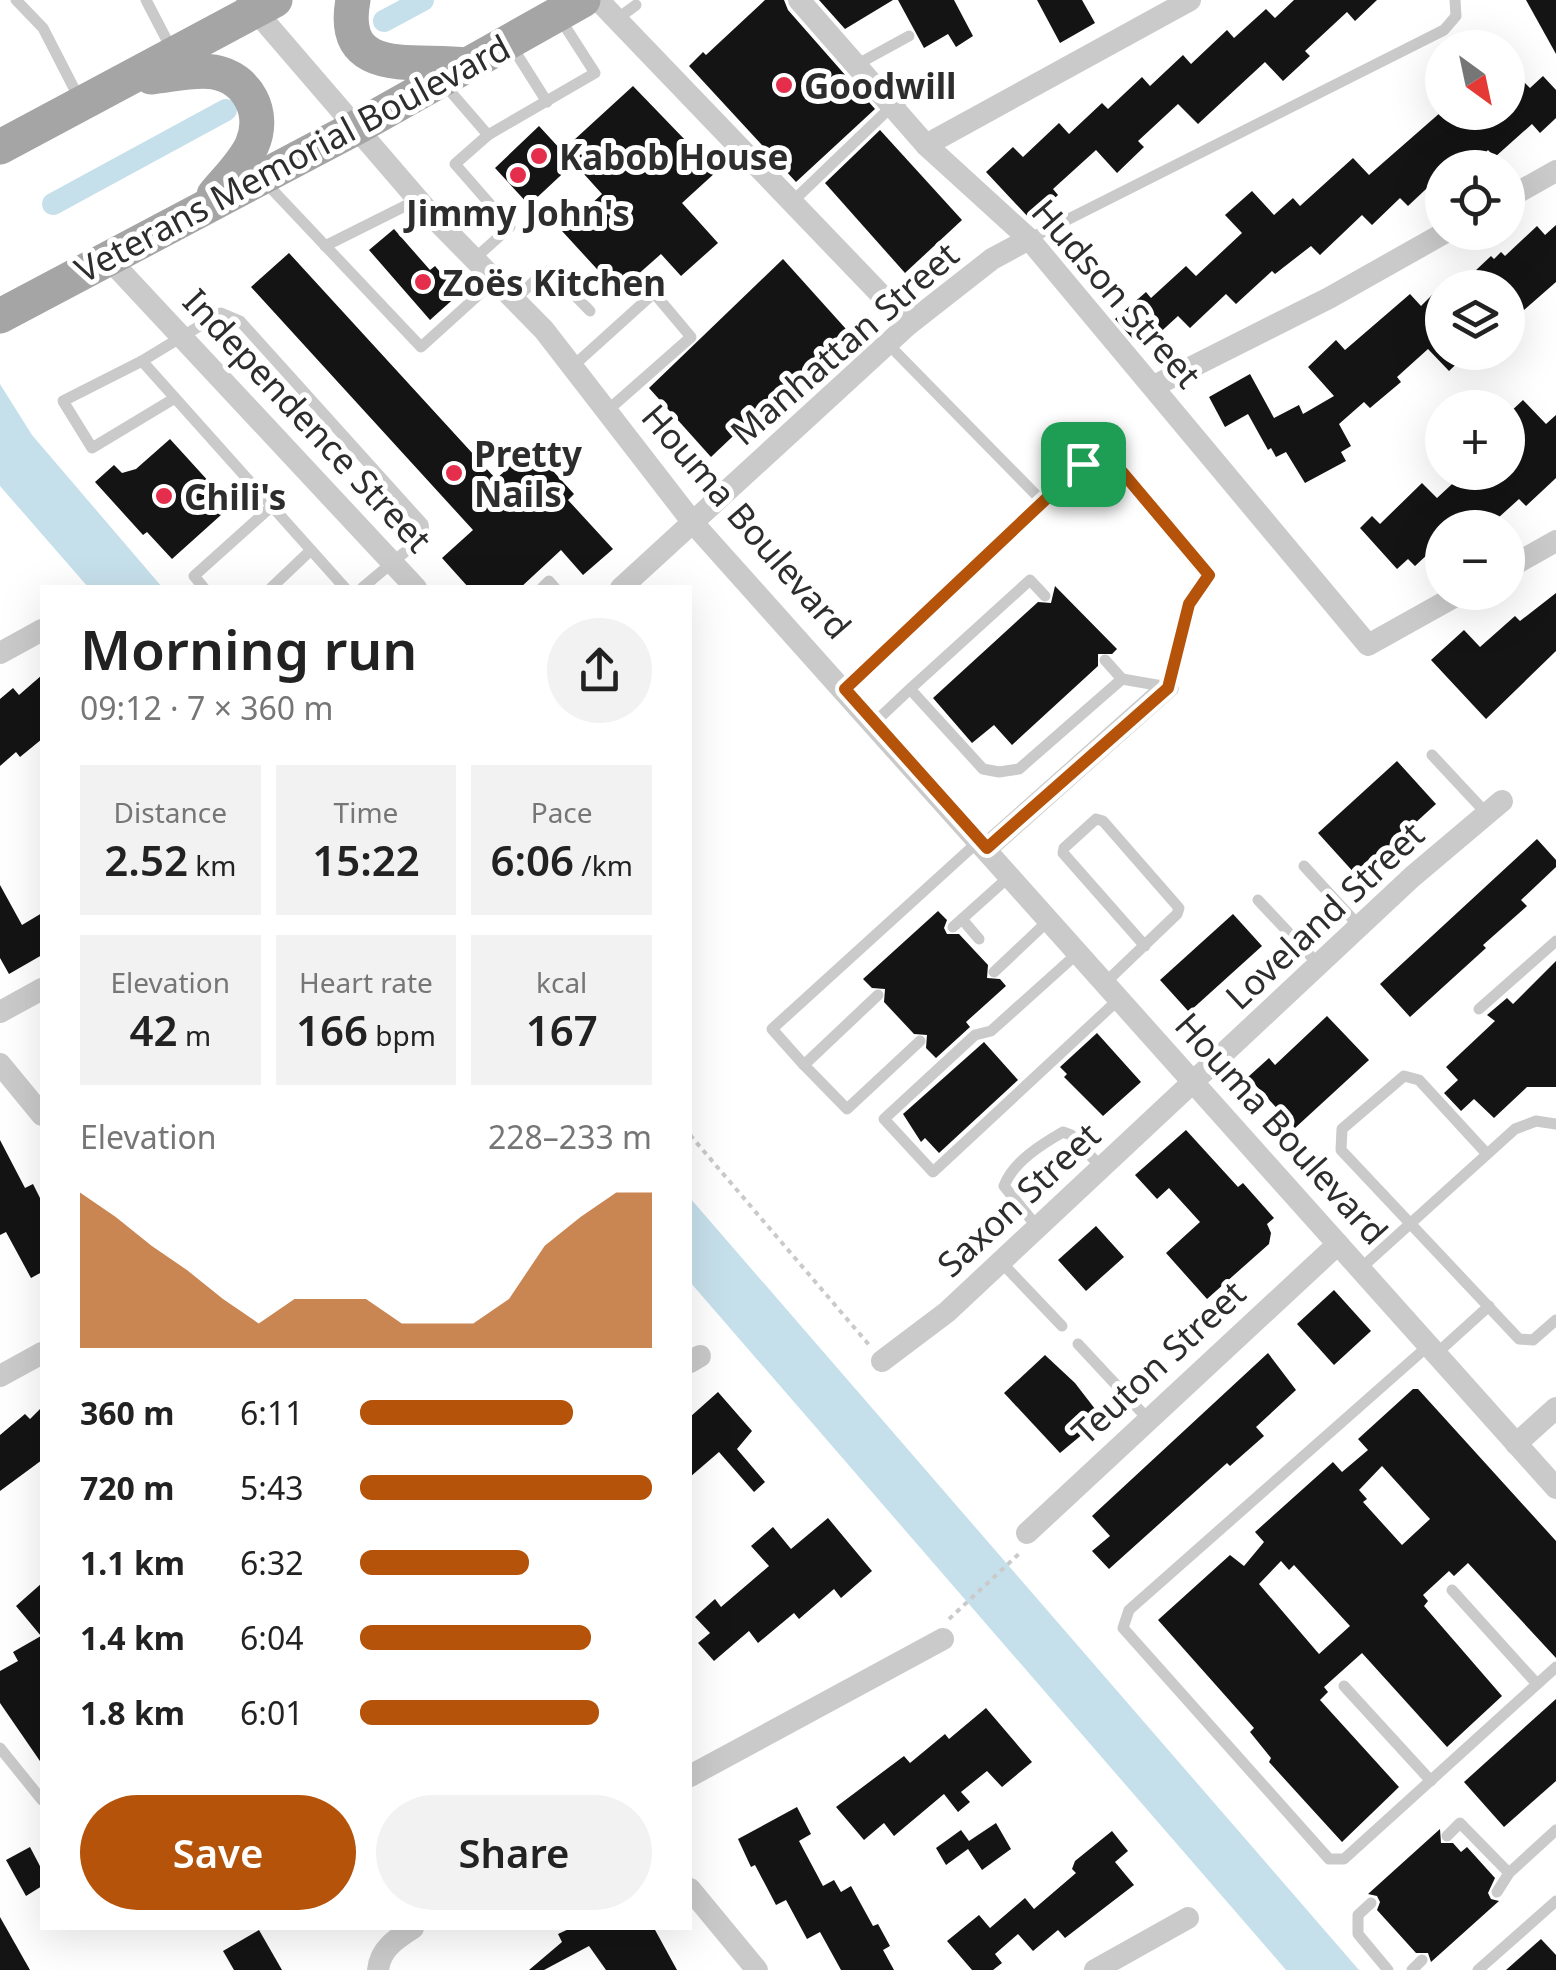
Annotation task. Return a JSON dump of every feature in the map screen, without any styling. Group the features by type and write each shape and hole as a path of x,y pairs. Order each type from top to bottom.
{"main road":[{"path":"353,0 353,34 363,50 377,60 432,60 453,72"},
{"path":"1,145 175,55 260,4"},
{"name":"Veterans Memorial Boulevard","path":"0,316 358,126 570,7"},
{"path":"128,80 218,73 232,77 250,94 257,118 253,144 204,208"}],"street":[{"path":"598,0 908,324"},
{"name":"Hudson Street","path":"799,0 926,145 1029,238 1368,645 1431,610"},
{"path":"926,145 1190,0"},
{"name":"Houma Boulevard","path":"260,4 419,199 572,367 694,524 1556,1488"},
{"path":"1525,188 1556,171"},
{"name":"Manhattan Street","path":"624,585 908,324 992,259 1029,238"},
{"path":"1154,386 1329,298 1425,244"},
{"name":"Independence Street","path":"108,258 413,585"},
{"path":"1525,559 1556,542"},
{"path":"0,653 40,631"},
{"path":"984,844 1168,688"},
{"name":"Loveland Street","path":"1196,1083 1360,927 1495,808"},
{"path":"0,1012 40,990"},
{"path":"0,1064 40,1113"},
{"name":"Saxon Street","path":"882,1360 947,1312 1196,1083"},
{"name":"Teuton Street","path":"1024,1544 1147,1418 1338,1244"},
{"path":"0,1376 40,1354"},
{"path":"1516,1444 1555,1411"},
{"path":"692,1775 944,1639"},
{"path":"692,1891 757,1970"},
{"path":"1095,1970 1188,1918"},
{"path":"378,1970 387,1949 411,1930"}],"lane":[{"path":"16,0 43,28 82,104"},
{"path":"146,0 175,55"},
{"path":"1029,238 1444,30 1456,16 1455,0"},
{"path":"616,19 636,6"},
{"path":"474,259 510,227 455,164 488,136 595,73 570,7"},
{"path":"856,65 908,36"},
{"path":"509,42 546,102"},
{"path":"453,72 488,136"},
{"path":"792,202 892,106 934,82"},
{"path":"262,177 421,347 495,280"},
{"path":"325,246 419,199"},
{"path":"514,300 551,271 590,311"},
{"path":"572,367 654,294 691,338 607,411"},
{"path":"175,398 92,448 63,401 142,361 220,313 240,321 423,524 424,532 418,541 366,585"},
{"path":"888,344 1043,502"},
{"path":"142,361 342,585"},
{"path":"845,689 1083,464 1118,467 1209,575 1189,604 1168,688 1122,678 1105,660"},
{"path":"202,585 194,576 271,507"},
{"path":"273,585 311,550"},
{"path":"875,722 1030,580 1045,596"},
{"path":"910,689 974,761 983,769 999,772 1019,769 1122,678"},
{"path":"1432,755 1495,808"},
{"path":"1080,952 991,1031 975,1034 884,1119 932,1172 1113,990 1144,946 1177,914 1179,908 1103,822 1096,820 1064,848 1066,860 1144,946"},
{"path":"920,1041 847,1109 772,1029 984,844"},
{"path":"1304,866 1360,927"},
{"path":"979,939 957,923 1011,875"},
{"path":"1258,900 1319,965"},
{"path":"991,953 997,968 1050,919"},
{"path":"1480,1009 1556,941"},
{"path":"804,1065 878,995"},
{"path":"1486,1154 1418,1080 1404,1076 1342,1129 1340,1150 1519,1339 1533,1340 1556,1320"},
{"path":"1360,1269 1514,1129 1536,1121 1556,1124"},
{"path":"1038,1228 1004,1186 1008,1177 1041,1145 1062,1132 1071,1135 1102,1169"},
{"path":"1001,1262 1062,1326"},
{"path":"1488,1306 1130,1610 1123,1628 1328,1859 1344,1859 1556,1667"},
{"path":"1078,1344 1147,1418"},
{"path":"1452,1590 1537,1684"},
{"path":"1344,1686 1431,1781"},
{"path":"0,1748 40,1798"},
{"path":"1446,1836 1460,1823 1509,1872"},
{"path":"1497,1892 1509,1872 1556,1830"},
{"path":"1478,1970 1556,1902"},
{"path":"1371,1903 1358,1915 1358,1934 1388,1970"},
{"path":"1412,1970 1422,1960"}],"path":[{"path":"692,1137 882,1360"},
{"path":"960,1609 1024,1544"}],"water":[{"path":"0,384 32,435 160,585 86,585 0,486"},
{"path":"692,1200 1359,1970 1286,1970 692,1284"}],"building":[{"name":"Goodwill","path":"765,0 784,0 788,10 875,109 796,182 689,66"},
{"path":"819,0 893,0 845,29"},
{"path":"898,0 954,0 973,36 956,47 948,34 924,48"},
{"path":"1037,0 1082,0 1095,23 1060,43"},
{"path":"1294,0 1377,0 1355,21 1347,12 1305,51 1310,56 1283,81 1265,62 1198,124 1178,104 1138,141 1144,147 1117,173 1096,150 1053,189 1058,195 1031,220 986,172 1013,147 1023,157 1059,123 1069,134 1102,103 1108,109 1142,77 1150,86 1183,55 1191,64 1227,30 1234,38 1266,9 1275,18"},
{"path":"1526,0 1556,0 1556,54"},
{"path":"1543,76 1556,90 1556,118 1540,133 1532,124 1503,150 1425,150 1425,190 1408,206 1400,198 1372,225 1362,215 1320,255 1311,246 1275,274 1272,271 1236,304 1226,294 1190,328 1178,316 1142,349 1115,319 1146,292 1151,298 1186,266 1196,276 1242,233 1225,215 1252,191 1274,215 1293,198 1300,206 1353,158 1369,175 1425,126 1425,130 1525,130 1525,83 1530,88"},
{"path":"633,86 716,172 682,203 718,243 681,276 661,254 618,292 562,231 602,194 574,163 529,205 495,168 539,126 562,151"},
{"path":"880,130 962,220 905,273 825,183"},
{"path":"1556,225 1556,282 1525,309 1525,270 1476,270 1491,256 1494,259 1501,252 1505,256 1511,250 1525,250 1525,237 1537,226 1545,235"},
{"name":"Zoës Kitchen","path":"394,229 430,270 435,266 459,294 430,320 369,250"},
{"path":"289,253 496,479 531,447 574,494 568,500 613,549 583,575 561,550 523,585 466,585 442,558 473,530 251,287"},
{"path":"783,259 846,329 711,457 649,388"},
{"path":"1410,294 1421,306 1425,302 1425,352 1397,377 1401,382 1370,408 1364,402 1339,424 1351,446 1341,452 1346,461 1305,483 1286,452 1276,457 1271,448 1268,450 1248,414 1225,427 1209,397 1250,374 1274,418 1299,405 1303,414 1334,396 1308,367 1336,340 1345,350"},
{"path":"1525,402 1546,424 1556,415 1556,478 1526,506 1519,499 1507,510 1425,510 1425,557 1415,566 1408,559 1397,569 1360,528 1372,516 1380,524 1422,483 1437,498 1446,490 1525,490"},
{"name":"Chili's","path":"170,439 231,506 172,559 147,532 143,535 95,482 114,465 122,473 136,469"},
{"path":"1055,586 1117,649 1112,654 1098,654 1098,666 1012,745 994,725 972,743 933,698 1038,602 1051,603"},
{"path":"1556,593 1556,651 1486,719 1431,660 1464,630 1480,647 1515,616 1520,621"},
{"path":"40,677 40,741 20,757 16,752 0,766 0,699 13,688 19,695"},
{"path":"1397,761 1436,804 1357,876 1318,833"},
{"path":"1537,839 1556,860 1556,867 1521,900 1527,906 1410,1017 1380,984"},
{"path":"0,885 22,925 40,914 40,956 9,974 0,958"},
{"path":"938,911 947,920 947,934 959,934 988,965 987,978 1000,979 1006,986 966,1022 970,1027 936,1058 926,1048 927,1035 914,1034 884,1002 885,989 872,988 863,979"},
{"path":"1233,914 1262,946 1189,1012 1160,980"},
{"path":"1556,961 1556,1087 1527,1087 1494,1118 1474,1099 1461,1111 1444,1093 1458,1080 1446,1067 1495,1021 1487,1015 1507,998 1513,1004"},
{"path":"1327,1016 1369,1060 1295,1128 1248,1077 1269,1058 1275,1065"},
{"path":"1097,1033 1141,1082 1103,1116 1064,1077 1067,1074 1060,1067"},
{"path":"984,1042 1018,1080 939,1153 925,1138 921,1142 903,1114"},
{"path":"1186,1130 1238,1187 1243,1183 1274,1218 1267,1224 1271,1233 1269,1244 1207,1299 1166,1253 1200,1222 1169,1188 1157,1199 1135,1175"},
{"path":"0,1140 25,1188 33,1184 40,1198 40,1273 31,1278 6,1232 0,1235"},
{"path":"1096,1226 1124,1257 1086,1291 1058,1260"},
{"path":"1334,1290 1371,1331 1334,1365 1297,1324"},
{"path":"1268,1353 1296,1390 1256,1427 1264,1436 1230,1466 1227,1463 1109,1569 1092,1551 1110,1536 1092,1516"},
{"path":"1045,1355 1075,1383 1102,1418 1060,1453 1004,1393"},
{"path":"1413,1389 1418,1389 1556,1541 1556,1658 1468,1563 1454,1576 1449,1571 1423,1595 1428,1601 1424,1606 1502,1696 1447,1747 1362,1653 1324,1687 1328,1692 1320,1700 1399,1787 1342,1842 1269,1762 1271,1758 1250,1732 1254,1728 1158,1620 1230,1555 1244,1566 1264,1542 1255,1532 1333,1462 1342,1472 1368,1450 1358,1439","holes":["1382,1466 1430,1519 1402,1545 1363,1502 1367,1499 1359,1490","1281,1561 1289,1570 1294,1565 1350,1626 1319,1654 1259,1584"]},
{"path":"718,1392 752,1431 737,1449 765,1482 754,1492 719,1452 692,1475 692,1415"},
{"path":"40,1409 40,1461 0,1491 0,1435 25,1414 30,1419"},
{"path":"828,1518 872,1571 841,1598 834,1589 799,1619 794,1613 758,1643 749,1631 714,1661 698,1643 710,1633 695,1617 715,1599 721,1607 769,1566 751,1546 773,1527 791,1549"},
{"path":"40,1585 40,1635 16,1606"},
{"path":"40,1637 40,1761 0,1703 0,1671 18,1661 13,1652"},
{"path":"1556,1699 1556,1781 1504,1827 1464,1782"},
{"path":"986,1708 1032,1762 1002,1787 987,1771 961,1792 970,1802 958,1812 944,1794 894,1836 884,1823 864,1840 836,1807 904,1756 910,1763 945,1734 949,1739"},
{"path":"797,1807 811,1834 799,1841 823,1886 834,1880 841,1892 851,1886 873,1926 878,1924 890,1946 883,1950 894,1970 841,1970 820,1932 807,1939 786,1900 776,1905 755,1865 751,1867 738,1839"},
{"path":"996,1823 1011,1849 982,1870 968,1849 946,1865 936,1848 961,1830 969,1841"},
{"path":"1440,1829 1441,1843 1453,1843 1461,1852 1467,1847 1495,1878 1488,1893 1491,1899 1499,1901 1431,1962 1428,1953 1416,1953 1377,1910 1377,1896 1368,1894"},
{"path":"1112,1831 1128,1851 1115,1862 1134,1885 1065,1938 1058,1930 1033,1951 1018,1934 995,1954 1002,1963 993,1970 972,1970 947,1941 979,1915 990,1928 1025,1898 1034,1909 1076,1873 1072,1869 1075,1861"},
{"path":"30,1847 40,1866 40,1887 26,1896 6,1860"},
{"path":"0,1917 30,1970 0,1970"},
{"path":"259,1930 282,1970 234,1970 223,1951"},
{"path":"567,1930 655,1930 677,1970 606,1970 589,1946 544,1970 529,1970 562,1942 558,1934"},
{"path":"1541,1939 1556,1955 1556,1970 1506,1970"}],"waterway":[{"path":"384,21 423,0"},
{"path":"53,204 226,110"}],"place":[{"name":"Goodwill","path":"784,85"},
{"name":"Kabob House","path":"539,156"},
{"name":"Jimmy John's","path":"518,175"},
{"name":"Zoës Kitchen","path":"423,282"},
{"name":"Pretty Nails","path":"454,473"},
{"name":"Chili's","path":"164,496"}],"route":[{"path":"1083,464 1118,467 1209,575 1189,604 1168,688 987,848 845,689 1083,464"}]}
